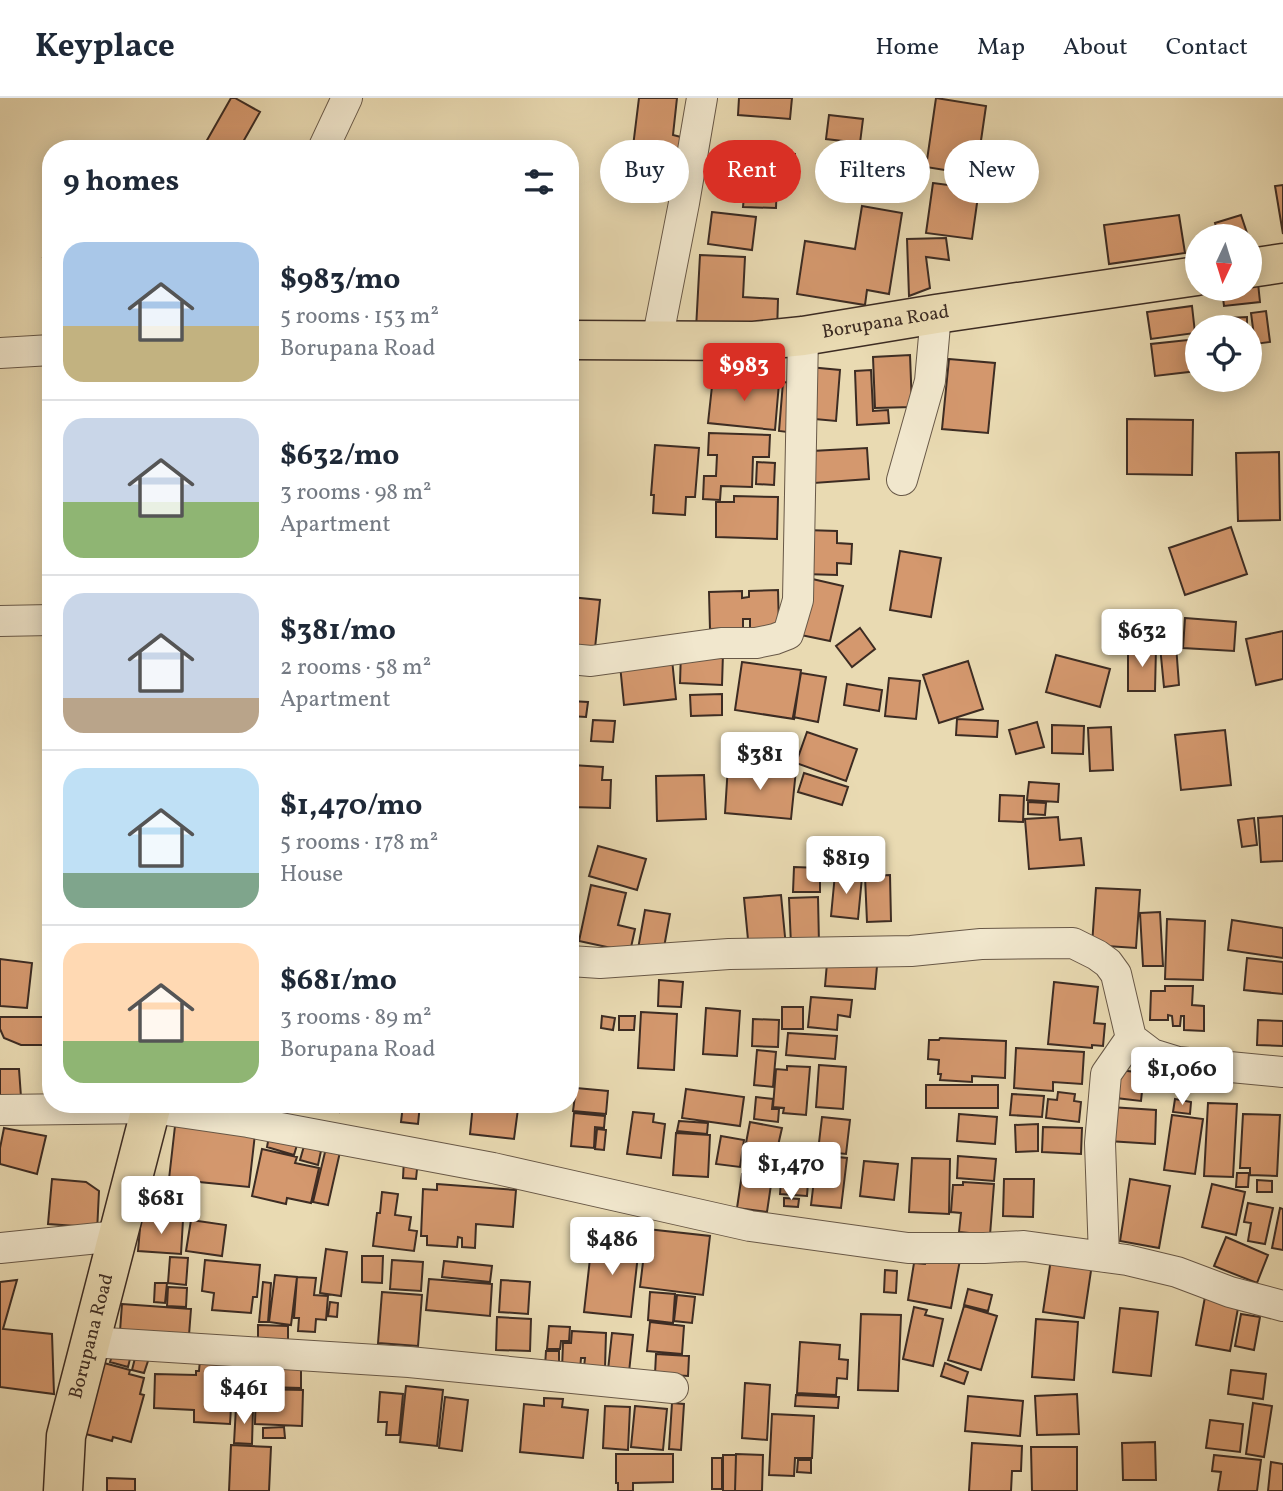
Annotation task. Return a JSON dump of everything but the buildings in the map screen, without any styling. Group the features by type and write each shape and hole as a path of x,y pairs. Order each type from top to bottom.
{"main road":[{"path":"1262,267 1283,264"},
{"name":"Borupana Road","path":"579,340 754,341 1185,278"},
{"name":"Borupana Road","path":"63,1491 66,1436 150,1113"}],"street":[{"path":"327,140 348,98"},
{"path":"657,341 702,98"},
{"path":"902,480 930,381 936,314"},
{"path":"579,660 591,661 721,643 756,643 789,634 798,600 803,335"},
{"path":"0,353 42,351"},
{"path":"0,621 42,620"},
{"path":"579,962 600,963 729,954 911,951 981,944 1073,943 1097,955 1108,963 1116,974 1131,1038 1152,1054 1178,1062 1283,1072"},
{"path":"1104,1257 1100,1143 1106,1074 1131,1038"},
{"path":"0,1110 42,1109"},
{"path":"194,1113 493,1168 750,1226 908,1248 1024,1247 1104,1257 1177,1272 1230,1292 1283,1306"},
{"path":"0,1248 118,1236"},
{"path":"90,1342 409,1362 673,1388"}]}
